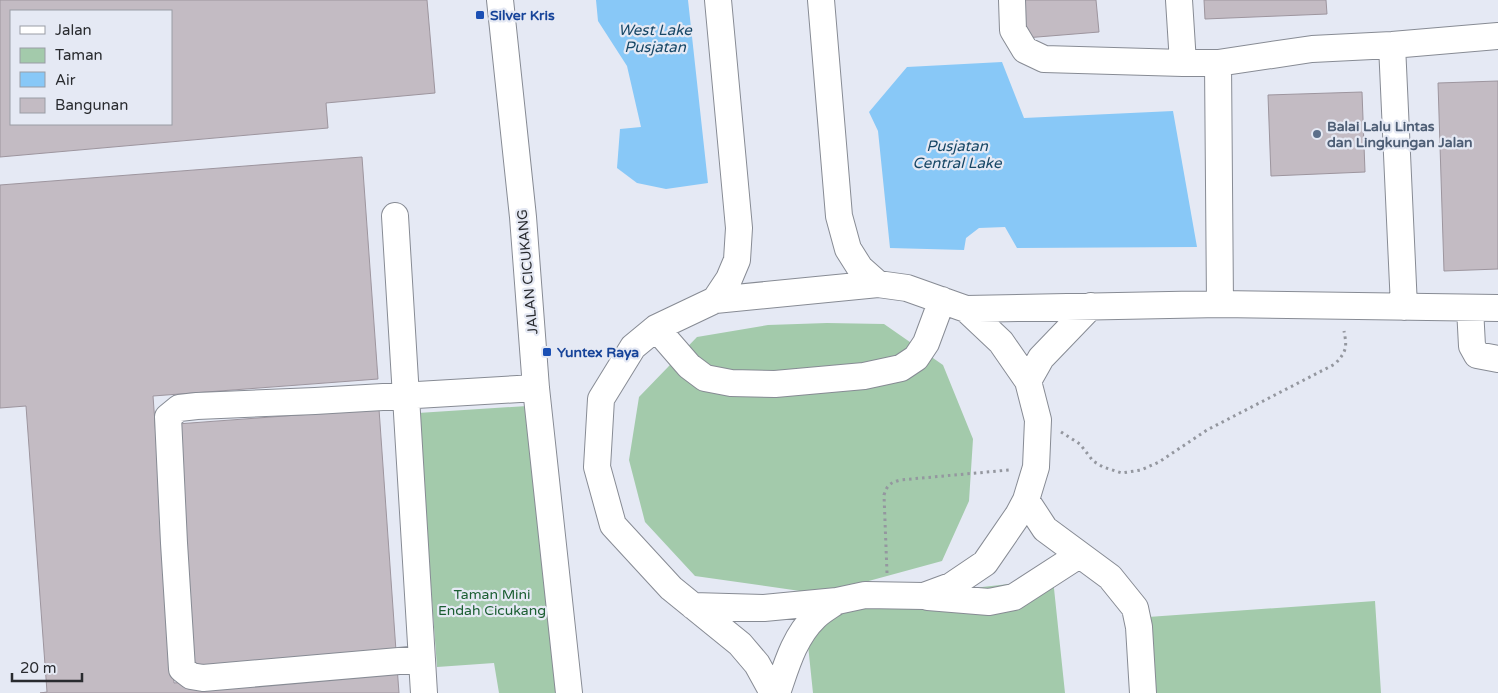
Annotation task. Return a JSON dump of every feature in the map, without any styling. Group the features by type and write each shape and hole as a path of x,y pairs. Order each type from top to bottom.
{"street":[{"name":"JALAN CICUKANG","path":"500,0 523,217 536,388 568,693"},
{"path":"715,300 729,279 737,260 739,228 718,0"},
{"path":"822,0 839,216 848,249 860,268 878,284"},
{"path":"1012,0 1013,30 1024,50 1044,59 1183,63 1218,62 1312,49 1392,45 1498,36"},
{"path":"1179,0 1183,63"},
{"path":"1392,45 1404,307"},
{"path":"1218,62 1220,304"},
{"path":"395,216 424,693"},
{"path":"775,693 757,664 740,644 671,588 613,526 596,467 601,399 633,347 656,328 715,300 878,284 906,288 966,309 1220,304 1498,308"},
{"path":"656,328 689,366 705,378 731,384 775,384 856,376 901,368 916,358 926,343 942,300"},
{"path":"1028,381 1041,358 1091,306"},
{"path":"1470,308 1472,346 1477,356 1498,359"},
{"path":"924,596 951,586 985,563 1018,516 1026,500 1036,467 1038,420 1028,381 1000,342 966,309"},
{"path":"422,659 203,678 191,676 182,669 168,416 180,408 536,388"},
{"path":"1026,500 1045,529 1110,577 1135,608 1139,627 1143,693"},
{"path":"693,606 764,608 837,601 865,595 924,596 989,602 1014,597 1079,555"},
{"path":"775,693 802,633 815,617 837,601"}],"path":[{"path":"1038,420 1080,444 1093,461 1103,467 1122,473 1141,470 1159,462 1207,430 1335,364 1344,354 1346,345 1341,306"},
{"path":"887,596 884,495 886,487 900,480 1000,472 1011,469"}],"green space":[{"path":"884,324 943,365 973,439 969,501 942,561 821,594 695,576 645,522 629,460 639,397 697,337 768,325"},
{"name":"Taman Mini Endah Cicukang","path":"527,406 564,693 499,693 494,663 437,667 418,413"},
{"path":"1053,579 1065,693 813,693 804,607"},
{"path":"1375,601 1381,693 1153,693 1148,617"}],"water":[{"name":"West Lake Pusjatan","path":"596,0 688,0 708,183 666,189 637,183 617,168 620,129 641,127 627,66 598,21"},
{"name":"Pusjatan Central Lake","path":"1002,62 1024,118 1173,111 1197,247 1017,248 1005,227 979,228 966,238 964,250 890,248 878,131 869,112 907,67"}],"building":[{"path":"0,0 427,0 435,93 326,103 328,128 0,157"},
{"path":"1022,0 1096,0 1099,32 1025,38"},
{"path":"1204,0 1326,0 1327,14 1205,19"},
{"path":"1498,81 1498,269 1444,271 1438,83"},
{"name":"Balai Lalu Lintas dan Lingkungan Jalan","path":"1362,92 1365,172 1271,176 1268,95"},
{"path":"362,157 378,379 153,396 174,683 397,666 399,693 40,693 47,692 26,406 0,408 0,185"},
{"path":"379,409 396,651 194,667 177,424"}],"place":[{"name":"Silver Kris","path":"480,15"},
{"name":"Balai Lalu Lintas dan Lingkungan Jalan","path":"1317,134"},
{"name":"Yuntex Raya","path":"547,352"}]}
